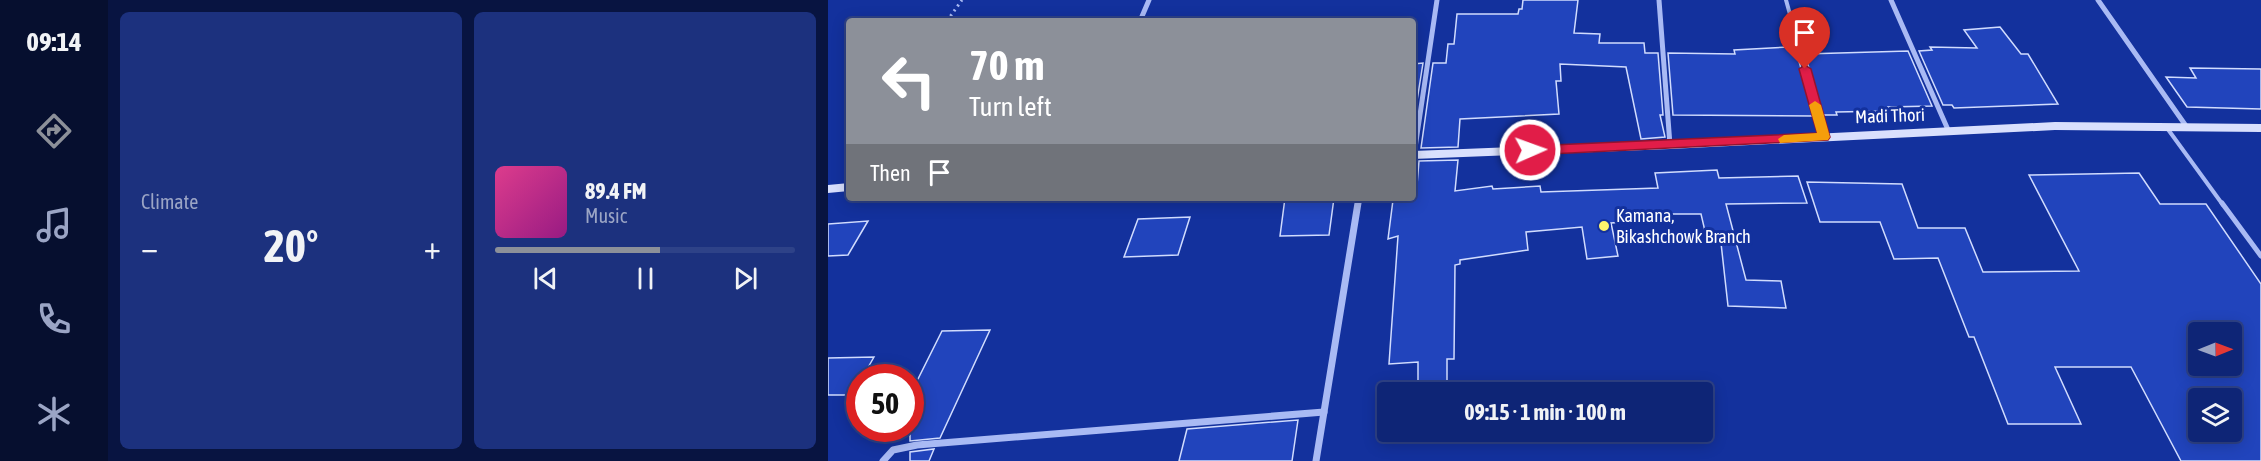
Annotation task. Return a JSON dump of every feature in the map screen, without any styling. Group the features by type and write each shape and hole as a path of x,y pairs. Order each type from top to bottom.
{"main road":[{"name":"Madi Thori","path":"1416,155 2055,126 2261,128"},
{"path":"830,191 846,188"}],"street":[{"path":"1141,18 1149,0"},
{"path":"1416,136 1437,0"},
{"path":"1659,0 1670,145"},
{"path":"1891,0 1949,132"},
{"path":"2098,0 2186,126"},
{"path":"1316,461 1359,201"},
{"path":"883,461 887,454 897,448 917,445 1324,412"}],"lane":[{"path":"1786,0 1824,137"},
{"path":"2166,126 2261,256"}],"path":[{"path":"949,18 962,0"}],"building":[{"path":"1523,0 1578,0 1574,33 1600,34 1599,43 1644,43 1645,53 1658,53 1663,115 1660,115 1665,137 1641,139 1626,67 1560,64 1561,81 1556,81 1559,114 1460,119 1458,147 1421,148 1433,63 1446,63 1448,44 1454,44 1457,14 1518,14 1519,9 1522,9"},
{"path":"2000,27 2021,54 2028,54 2058,104 1954,108 1952,105 1943,105 1919,51 1932,50 1930,47 1977,48 1964,30"},
{"path":"1789,47 1792,54 1797,54 1814,116 1673,115 1668,53 1735,54 1734,50"},
{"path":"1908,51 1932,106 1888,107 1890,111 1836,112 1837,115 1822,115 1805,54"},
{"path":"1423,63 1416,107 1416,64"},
{"path":"2190,68 2261,69 2261,109 2187,107 2166,77 2196,78"},
{"path":"1458,160 1455,191 1492,186 1493,189 1540,186 1541,192 1658,188 1655,173 1717,170 1719,178 1798,176 1807,203 1726,204 1746,280 1781,281 1786,308 1728,306 1721,243 1708,244 1701,214 1624,214 1626,222 1611,223 1618,256 1587,259 1582,227 1526,232 1528,250 1460,260 1460,264 1455,265 1454,359 1447,359 1447,382 1418,382 1418,362 1389,364 1398,236 1388,239 1393,201 1416,201 1419,161"},
{"path":"2139,173 2160,204 2206,204 2261,284 2261,461 2181,461 2131,367 2055,367 2081,424 2008,424 1974,337 1969,337 1938,258 1894,259 1880,222 1820,222 1807,182 1902,184 1918,228 1965,228 1983,272 2079,271 2029,175"},
{"path":"1285,201 1334,201 1329,235 1280,236"},
{"path":"1190,217 1178,255 1124,257 1138,219"},
{"path":"868,221 848,255 828,256 828,224"},
{"path":"990,330 940,438 924,440 924,367 942,331"},
{"path":"874,357 870,364 846,364 846,395 828,395 828,358"},
{"path":"1298,420 1292,461 1179,461 1187,429"},
{"path":"934,449 929,461 910,461 910,452"}],"slow traffic":[{"path":"1784,139 1824,137 1815,105"}],"place":[{"name":"Kamana, Bikashchowk Branch","path":"1604,226"}],"route":[{"path":"1530,150 1824,137 1805,69"}]}
